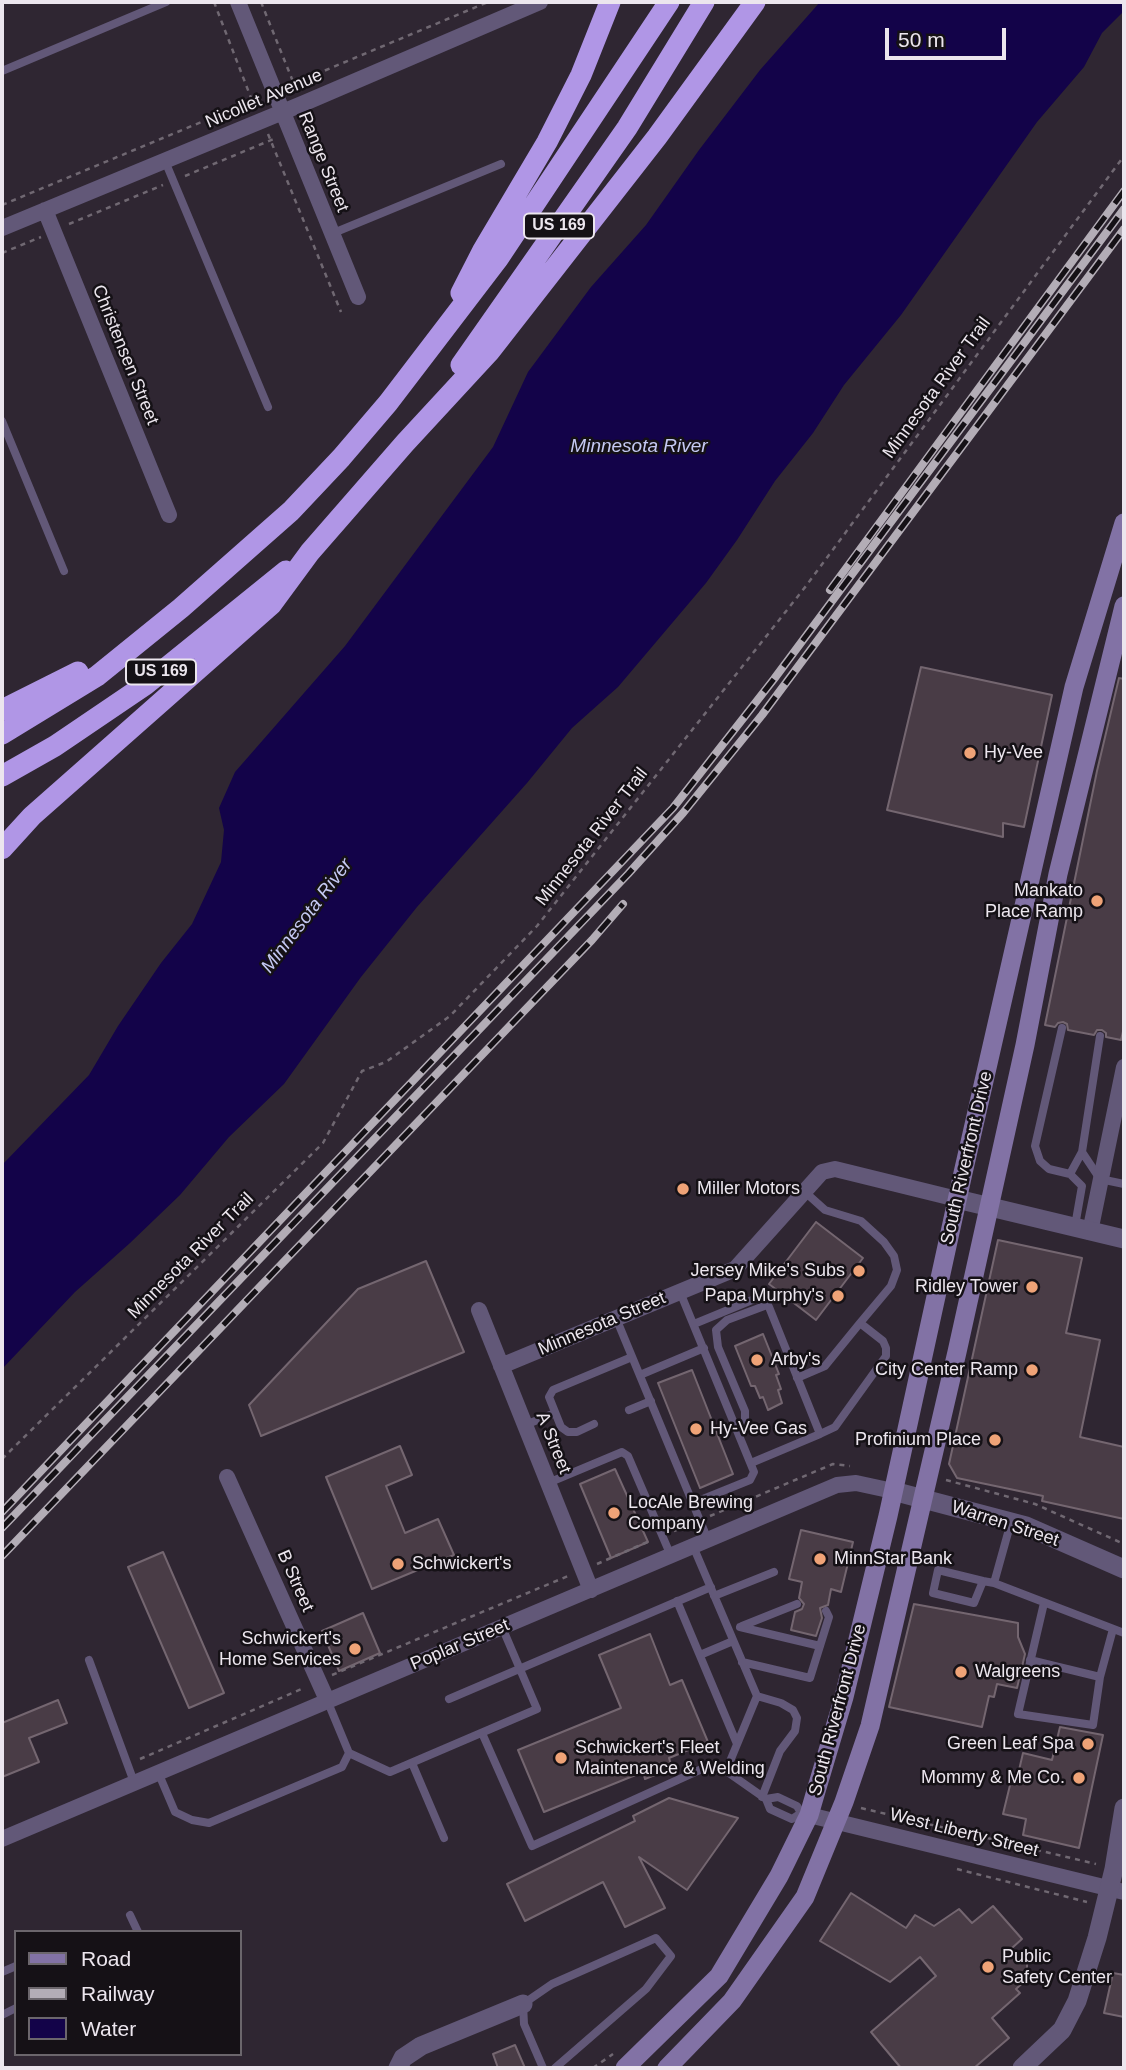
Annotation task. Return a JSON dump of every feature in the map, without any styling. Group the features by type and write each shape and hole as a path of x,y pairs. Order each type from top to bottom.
{"highway":[{"path":"434,345 483,250 547,142 581,75 610,2"},
{"name":"US 169","path":"2,734 97,676 181,608 291,510 365,431 498,259 669,2"},
{"name":"US 169","path":"2,776 54,746 145,685 310,552 405,443 627,128 704,2"},
{"path":"405,443 490,351 657,137 755,2"},
{"path":"2,849 32,816 271,605 310,552"},
{"path":"2,710 69,678 181,608"}],"main road":[{"name":"South Riverfront Drive","path":"625,2068 719,1976 779,1875 805,1814 844,1698 1071,699 1124,523"},
{"name":"South Riverfront Drive","path":"667,2068 732,2001 805,1897 837,1821 870,1726 1025,1045 1058,874 1123,611"}],"street":[{"name":"Range Street","path":"238,2 358,298"},
{"name":"Nicollet Avenue","path":"2,228 540,2"},
{"name":"Christensen Street","path":"45,210 169,515"},
{"path":"1096,609 1123,611"},
{"path":"1082,1230 1119,1117 1124,1067"},
{"name":"Minnesota Street","path":"501,1366 735,1269 822,1172 835,1168 988,1208 1124,1239"},
{"name":"A Street","path":"479,1310 591,1590"},
{"name":"B Street","path":"227,1477 327,1700"},
{"name":"Poplar Street","path":"2,1839 837,1485 856,1483 923,1498"},
{"name":"Warren Street","path":"923,1498 1011,1522 1124,1569"},
{"path":"1022,2068 1062,2030 1077,2001 1112,1895 1124,1808"},
{"name":"West Liberty Street","path":"805,1814 1112,1895"},
{"path":"398,2068 403,2058 421,2046 523,2004"}],"lane":[{"path":"2,71 166,2"},
{"path":"165,161 268,407"},
{"path":"331,234 501,164"},
{"path":"2,421 64,571"},
{"path":"1062,1028 1035,1146 1040,1161 1049,1169 1070,1174 1083,1186 1082,1230"},
{"path":"1070,1174 1082,1152 1100,1036"},
{"path":"1082,1152 1100,1179 1124,1184"},
{"path":"797,1378 825,1366 891,1286 897,1270 894,1256 884,1242 861,1221 825,1210 805,1192"},
{"path":"680,1292 754,1472 750,1480 693,1503"},
{"path":"694,1324 757,1298 765,1300 820,1434"},
{"path":"736,1427 745,1423 745,1411 718,1347 716,1330 727,1320 767,1305"},
{"path":"616,1318 693,1503 713,1591 757,1696 726,1770"},
{"path":"751,1463 835,1427 886,1356 883,1341 860,1323"},
{"path":"640,1374 704,1348"},
{"path":"594,1424 577,1432 568,1432 561,1427 549,1396 553,1390 632,1357"},
{"path":"629,1410 651,1401"},
{"path":"525,1425 555,1413"},
{"path":"548,1483 622,1452 628,1456 671,1556"},
{"path":"994,1583 1011,1522"},
{"path":"983,1581 974,1603 933,1593 938,1570 994,1583 1124,1633"},
{"path":"449,1699 677,1601 774,1572"},
{"path":"677,1601 737,1744"},
{"path":"1044,1603 1018,1714 1093,1725 1100,1677 1113,1629"},
{"path":"729,1631 797,1604"},
{"path":"742,1662 810,1678 829,1616 826,1611"},
{"path":"327,1700 349,1753 390,1772 412,1763 537,1710 502,1627"},
{"path":"740,1627 820,1646"},
{"path":"700,1655 733,1641"},
{"path":"89,1660 134,1782"},
{"path":"1030,1660 1100,1677"},
{"path":"757,1696 793,1710 797,1718 795,1731 780,1751 764,1798"},
{"path":"482,1733 532,1846 704,1768 726,1770 764,1798 770,1809 792,1819 805,1814 797,1805 778,1797 764,1798"},
{"path":"158,1772 175,1812 192,1820 209,1823 342,1768 349,1753"},
{"path":"412,1763 444,1838"},
{"path":"130,1915 137,1930"},
{"path":"543,2068 524,2024 523,2004 552,1984 656,1938 671,1956 646,1989 555,2068"}],"path":[{"path":"214,2 341,312"},
{"path":"2,205 488,2"},
{"name":"Minnesota River Trail","path":"2,1459 323,1143 362,1071 386,1062 450,1016 537,926 814,575 1124,156"},
{"path":"844,1802 872,1812 1114,1869"},
{"path":"954,1868 1112,1895"}],"water":[{"name":"Minnesota River","path":"820,2 1124,2 1124,11 1102,33 1084,67 1037,122 901,315 844,385 706,583 618,687 572,728 417,907 361,977 284,1084 229,1137 180,1195 75,1292 2,1369 2,1165 89,1075 118,1026 161,963 192,924 221,862 224,830 219,808 235,772 345,646 493,447 528,372 591,287 646,225 760,70"}],"building":[{"name":"Hy-Vee","path":"921,667 1052,695 1024,827 1003,823 1003,837 887,810"},
{"name":"Mankato Place Ramp","path":"1119,678 1124,679 1124,1027 1121,1040 1106,1037 1102,1030 1097,1030 1094,1035 1068,1030 1067,1024 1063,1022 1055,1027 1045,1025 1097,771"},
{"path":"816,1222 863,1258 816,1320 769,1284"},
{"path":"998,1240 1082,1258 1066,1333 1100,1340 1080,1437 1124,1447 1124,1519 1042,1501 1043,1496 957,1478 949,1464"},
{"path":"426,1261 464,1352 261,1436 249,1405 358,1289"},
{"name":"Arby's","path":"763,1334 779,1374 776,1375 782,1403 768,1410 763,1397 760,1398 755,1386 751,1386 735,1346"},
{"name":"Hy-Vee Gas","path":"692,1370 733,1474 700,1488 658,1383"},
{"path":"400,1446 412,1475 386,1486 405,1533 438,1519 454,1555 372,1589 326,1477"},
{"name":"LocAle Brewing Company","path":"615,1469 648,1542 611,1558 580,1484"},
{"path":"801,1530 853,1542 841,1592 831,1589 828,1605 820,1608 822,1618 816,1636 791,1630 795,1612 802,1609 804,1604 799,1598 802,1582 789,1579"},
{"path":"163,1552 224,1693 189,1708 128,1567"},
{"name":"Walgreens","path":"914,1604 1018,1623 1018,1637 1025,1654 1017,1688 997,1684 994,1697 989,1696 982,1727 889,1707"},
{"path":"363,1613 380,1653 339,1671 322,1631"},
{"path":"650,1634 670,1685 682,1680 708,1742 669,1758 672,1768 645,1779 643,1772 544,1812 518,1750 621,1708 599,1655"},
{"path":"58,1700 67,1723 29,1738 39,1762 2,1777 2,1723"},
{"path":"1060,1727 1103,1735 1079,1848 1023,1835 1026,1819 1003,1814 1011,1781 1016,1783 1023,1753 1052,1760"},
{"path":"669,1798 738,1818 687,1890 639,1857 665,1908 625,1927 603,1882 525,1921 507,1884 635,1821 633,1816"},
{"path":"851,1893 906,1928 915,1915 934,1926 959,1909 972,1923 993,1906 1022,1939 1002,1957 1027,1956 1027,1979 1016,1989 1020,1993 992,2018 1009,2038 974,2068 901,2068 871,2032 936,1976 920,1957 890,1982 820,1941"},
{"path":"1113,1973 1124,1975 1124,2017 1104,2013"},
{"path":"515,2045 525,2068 498,2068 493,2054"}],"railway":[{"path":"830,590 1124,191"},
{"path":"2,1512 673,808 774,679 1124,209"},
{"path":"2,1528 628,874 683,813 762,715 1124,229"},
{"path":"2,1556 592,940 623,904"}],"place":[{"name":"Hy-Vee","path":"970,753"},
{"name":"Mankato Place Ramp","path":"1097,901"},
{"name":"Miller Motors","path":"683,1189"},
{"name":"Jersey Mike's Subs","path":"859,1271"},
{"name":"Ridley Tower","path":"1032,1287"},
{"name":"Papa Murphy's","path":"838,1296"},
{"name":"Arby's","path":"757,1360"},
{"name":"City Center Ramp","path":"1032,1370"},
{"name":"Hy-Vee Gas","path":"696,1429"},
{"name":"Profinium Place","path":"995,1440"},
{"name":"LocAle Brewing Company","path":"614,1513"},
{"name":"MinnStar Bank","path":"820,1559"},
{"name":"Schwickert's","path":"398,1564"},
{"name":"Schwickert's Home Services","path":"355,1649"},
{"name":"Walgreens","path":"961,1672"},
{"name":"Green Leaf Spa","path":"1088,1744"},
{"name":"Schwickert's Fleet Maintenance & Welding","path":"561,1758"},
{"name":"Mommy & Me Co.","path":"1079,1778"},
{"name":"Public Safety Center","path":"988,1967"}]}
